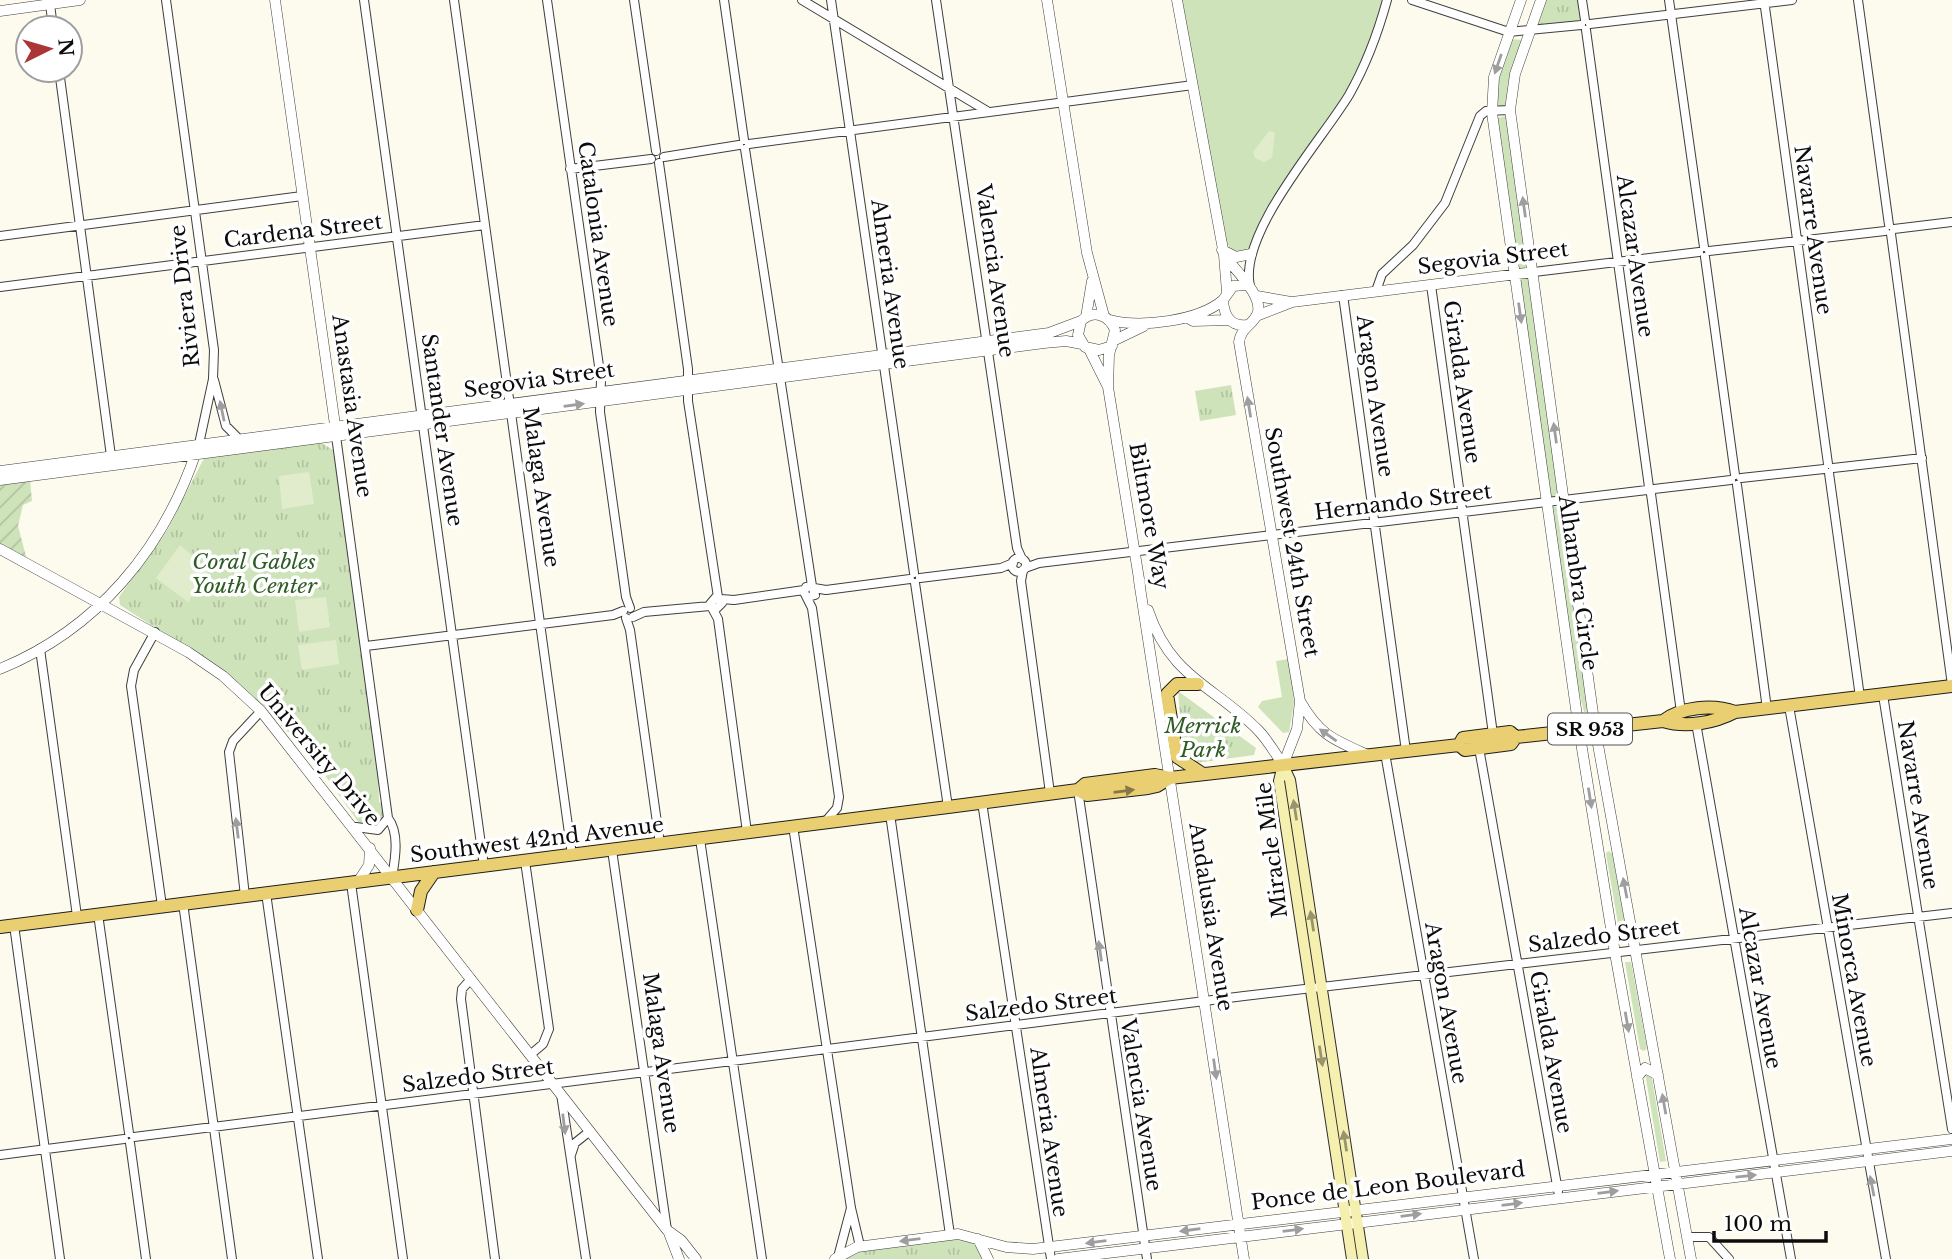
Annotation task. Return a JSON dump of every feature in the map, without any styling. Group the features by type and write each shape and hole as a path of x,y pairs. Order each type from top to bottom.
{"main road":[{"path":"1198,684 1177,684 1167,694 1177,757 1203,774"},
{"name":"Southwest 42nd Avenue","path":"1663,721 1678,725 1696,723 1721,719 1735,712 1952,686"},
{"name":"Southwest 42nd Avenue","path":"0,927 1078,790 1085,784 1155,775 1170,778 1406,751 1459,744 1463,738 1493,734 1579,730 1663,721 1681,712 1721,707 1735,712"},
{"path":"1696,723 1706,715 1718,713 1721,707"},
{"name":"Southwest 42nd Avenue","path":"1459,744 1465,750 1511,744 1513,735"},
{"name":"Miracle Mile","path":"1283,765 1279,781 1316,988 1352,1222 1363,1259"},
{"path":"418,910 421,891 435,872"},
{"name":"Miracle Mile","path":"1352,1222 1352,1259"}],"street":[{"path":"0,11 80,0"},
{"name":"Riviera Drive","path":"0,669 69,632 102,604 139,564 165,525 197,450 213,379 214,349 166,0"},
{"name":"Anastasia Avenue","path":"275,0 388,818 392,823 396,853 392,878"},
{"name":"Santander Avenue","path":"364,0 484,866"},
{"name":"Malaga Avenue","path":"454,0 572,855"},
{"name":"Catalonia Avenue","path":"547,0 660,844"},
{"path":"634,0 747,832"},
{"path":"724,0 837,784 838,804 825,822"},
{"path":"802,0 950,86 987,111"},
{"name":"Almeria Avenue","path":"831,0 948,807"},
{"name":"Valencia Avenue","path":"936,0 988,346 1050,793"},
{"path":"1047,0 1093,281 1107,318 1115,330 1113,343"},
{"path":"1177,0 1223,252 1239,289 1256,316 1247,325 1229,320 1193,321 1188,318"},
{"path":"1229,320 1251,254 1278,200 1355,84 1375,40 1387,0"},
{"path":"1412,0 1509,32 1530,32 1792,0"},
{"name":"Alhambra Circle","path":"1521,0 1492,84 1492,113 1579,730 1615,953 1670,1259"},
{"name":"Alhambra Circle","path":"1541,0 1513,80 1510,110 1595,728 1691,1259"},
{"name":"Alcazar Avenue","path":"1582,0 1681,712"},
{"path":"1670,0 1767,709"},
{"path":"1858,0 1952,686"},
{"name":"Navarre Avenue","path":"1764,2 1860,697"},
{"path":"50,4 51,14"},
{"path":"61,84 111,456"},
{"path":"570,169 1193,85"},
{"path":"1380,290 1386,272 1413,245 1445,203 1483,113 1510,110"},
{"path":"0,236 302,196"},
{"name":"Segovia Street","path":"1256,316 1292,302 1380,290 1952,222"},
{"name":"Cardena Street","path":"0,287 485,225"},
{"path":"1223,252 1236,257 1251,254"},
{"path":"1223,252 1239,289"},
{"path":"1084,319 1107,318 1147,323 1188,318 1192,314 1213,309 1239,289 1247,267"},
{"path":"1093,281 1078,332 1086,347 1103,350 1147,323"},
{"name":"Giralda Avenue","path":"1431,285 1493,734"},
{"name":"Segovia Street","path":"1239,289 1292,302"},
{"name":"Aragon Avenue","path":"1343,295 1406,751"},
{"name":"Segovia Street","path":"1,476 988,346 1054,333 1084,319"},
{"name":"Southwest 24th Street","path":"1247,325 1240,336 1239,348 1300,701 1297,729 1283,765"},
{"name":"Segovia Street","path":"988,346 1060,342 1086,347"},
{"name":"Biltmore Way","path":"1113,343 1108,387 1139,581 1158,635 1198,684 1257,729 1283,765"},
{"name":"Biltmore Way","path":"1086,347 1108,387"},
{"path":"213,379 226,426 239,439"},
{"name":"Segovia Street","path":"1,476 111,456 197,450 239,439 335,431"},
{"name":"Hernando Street","path":"1019,565 1922,458"},
{"path":"0,464 1,476"},
{"name":"University Drive","path":"0,550 155,632 216,671 261,710 356,827 392,878 667,1230 681,1240 696,1259"},
{"path":"366,646 1019,565"},
{"name":"Andalusia Avenue","path":"1139,581 1244,1259"},
{"path":"155,632 134,670 131,685 162,906"},
{"path":"40,649 77,916"},
{"name":"Navarre Avenue","path":"1882,695 1952,1129"},
{"path":"1300,701 1312,721 1328,738 1368,755"},
{"name":"Minorca Avenue","path":"1789,706 1886,1259"},
{"path":"245,896 228,757 233,741 261,710"},
{"name":"Alcazar Avenue","path":"1696,723 1791,1259"},
{"name":"Giralda Avenue","path":"1479,748 1559,1198"},
{"name":"Aragon Avenue","path":"1385,753 1474,1259"},
{"name":"Valencia Avenue","path":"1078,790 1146,1254"},
{"name":"Almeria Avenue","path":"982,802 1051,1259"},
{"path":"890,814 950,1235"},
{"path":"356,827 378,830 388,818"},
{"path":"793,826 850,1208 860,1246"},
{"path":"1595,830 1606,834 1614,827"},
{"path":"700,839 762,1259"},
{"path":"370,847 369,865 354,883 403,1259"},
{"path":"1599,856 1607,847 1618,850"},
{"name":"Malaga Avenue","path":"612,850 667,1230 678,1259"},
{"path":"525,861 549,1029 543,1044 530,1055"},
{"path":"266,893 318,1259"},
{"path":"183,903 232,1259"},
{"name":"Salzedo Street","path":"0,1154 1316,988 1952,913"},
{"path":"98,914 146,1259"},
{"path":"14,925 60,1259"},
{"path":"471,979 461,993 495,1259"},
{"path":"1632,1050 1645,1055 1653,1045"},
{"path":"1637,1077 1645,1068 1658,1075"},
{"path":"561,1094 586,1259"},
{"path":"571,1155 575,1143 590,1131"},
{"name":"Ponce de Leon Boulevard","path":"836,1258 860,1246 965,1234 1020,1249 1049,1248 1557,1184 1952,1139"},
{"name":"Ponce de Leon Boulevard","path":"1058,1259 1146,1254 1240,1236 1952,1151"},
{"path":"836,1258 850,1208"},
{"path":"1688,1237 1709,1237 1729,1259"},
{"path":"978,1239 988,1259"}],"green space":[{"path":"1182,0 1383,0 1362,60 1341,101 1272,205 1249,248 1237,253 1230,250 1226,240"},
{"path":"1545,0 1578,0 1581,20 1535,28"},
{"path":"1511,39 1523,40 1508,83 1506,106 1494,107 1495,83"},
{"path":"1507,116 1529,268 1517,270 1496,118"},
{"path":"1269,131 1275,132 1272,158 1264,162 1255,158 1253,152"},
{"path":"1530,277 1560,497 1550,499 1519,279"},
{"path":"1231,385 1236,415 1200,421 1195,391"},
{"name":"Coral Gables Youth Center","path":"320,442 333,450 339,488 378,770 379,802 384,805 384,819 379,826 364,827 359,823 296,735 286,731 257,700 224,672 120,605 119,597 168,529 204,458"},
{"path":"309,472 314,504 282,509 279,476"},
{"path":"30,480 32,501 23,505 18,526 27,560 0,544 0,484"},
{"path":"1561,506 1590,711 1584,712 1575,674 1551,507"},
{"path":"180,545 209,570 188,602 156,578"},
{"path":"326,597 330,627 299,632 295,600"},
{"path":"336,640 339,664 302,670 298,645"},
{"path":"1289,659 1294,703 1289,732 1283,733 1258,707 1262,701 1282,697 1276,661"},
{"name":"Merrick Park","path":"1178,691 1256,748 1254,755 1195,763 1182,754 1176,721 1180,715"},
{"path":"1608,851 1612,853 1628,940 1621,941 1606,854"},
{"path":"1625,962 1631,962 1647,1048 1644,1051 1640,1049"},
{"path":"1645,1073 1651,1073 1666,1161 1660,1162"},
{"path":"959,1237 975,1244 984,1259 845,1259 858,1251"}]}
